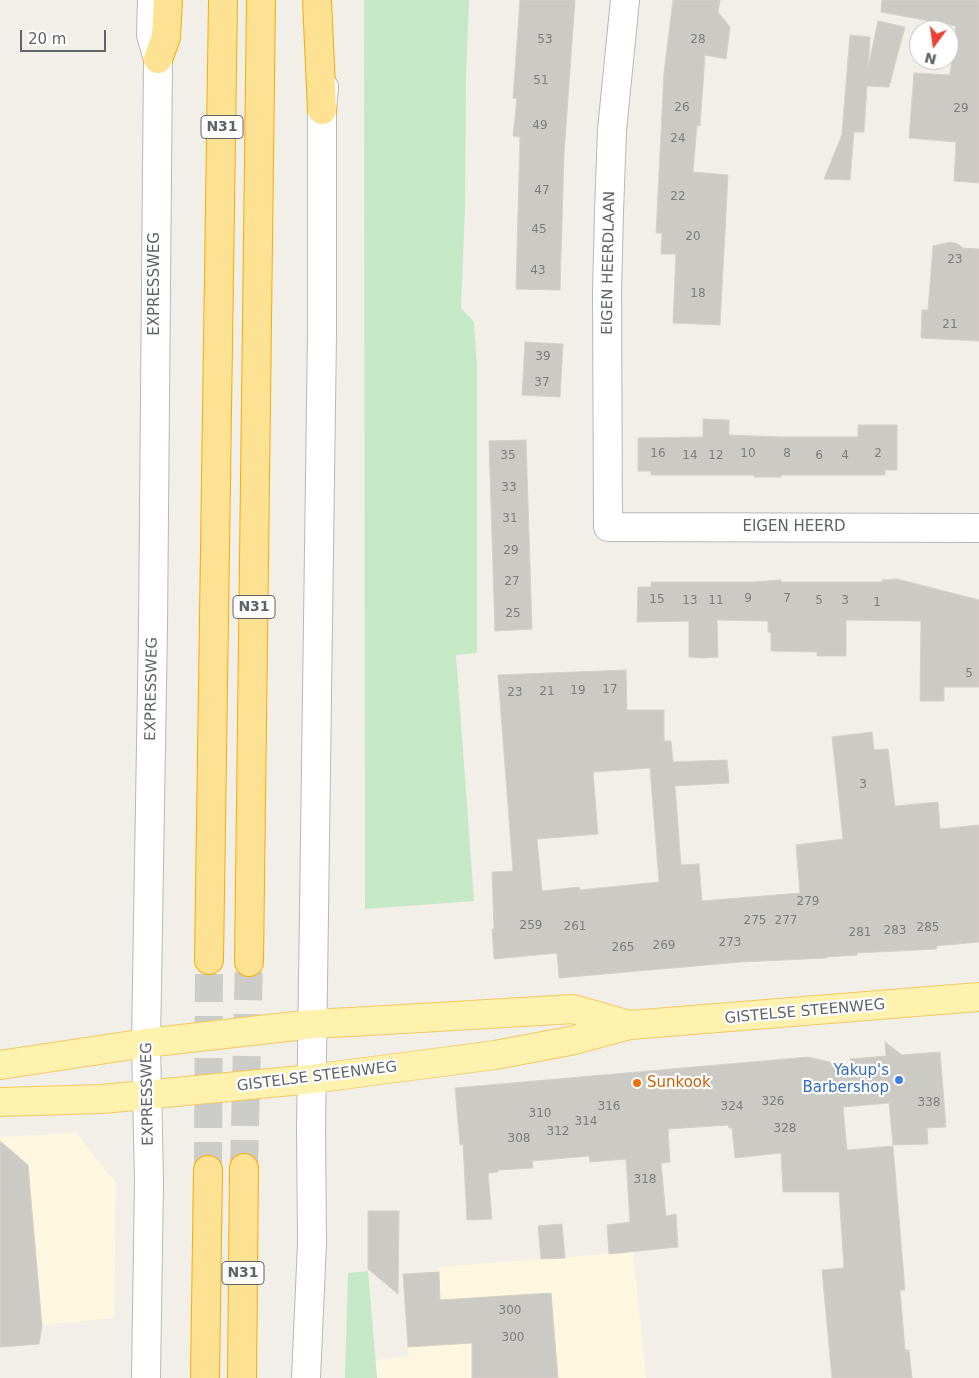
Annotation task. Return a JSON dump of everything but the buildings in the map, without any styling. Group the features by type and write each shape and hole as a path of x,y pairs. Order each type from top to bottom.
{"highway":[{"path":"158,58 166,37 168,0"},
{"name":"N31","path":"209,960 224,0"},
{"name":"N31","path":"249,962 261,0"},
{"path":"317,0 322,110"},
{"name":"N31","path":"242,1378 244,1168"},
{"name":"N31","path":"205,1378 208,1170"}],"main road":[{"name":"GISTELSE STEENWEG","path":"0,1102 146,1096 312,1067 495,1055 570,1041 630,1025 979,997"},
{"name":"GISTELSE STEENWEG","path":"0,1064 146,1043 313,1024 573,1009 630,1025"}],"street":[{"name":"EXPRESSWEG","path":"146,1378 149,1181 146,1043 153,616 158,58 151,35 152,0"},
{"path":"306,1378 312,1243 312,1067 322,333 322,110 329,29 329,0"},
{"name":"EIGEN HEERDLAAN","path":"608,527 607,293 609,212 613,121 624,0"},
{"name":"EIGEN HEERD","path":"608,527 979,528"}],"shaded area":[{"path":"76,1133 116,1183 114,1318 42,1325 39,1344 0,1347 0,1137"},
{"path":"633,1252 646,1378 377,1378 376,1360 408,1356 408,1347 443,1345 438,1267"}],"green space":[{"path":"364,0 469,0 461,308 474,322 477,366 477,653 456,655 474,901 365,909"},
{"path":"368,1271 377,1378 345,1378 348,1273"}],"tunnel":[{"path":"208,1170 209,960"},
{"path":"244,1168 249,962"}],"place":[{"name":"Yakup's Barbershop","path":"899,1080"},
{"name":"Sunkook","path":"637,1083"}]}
